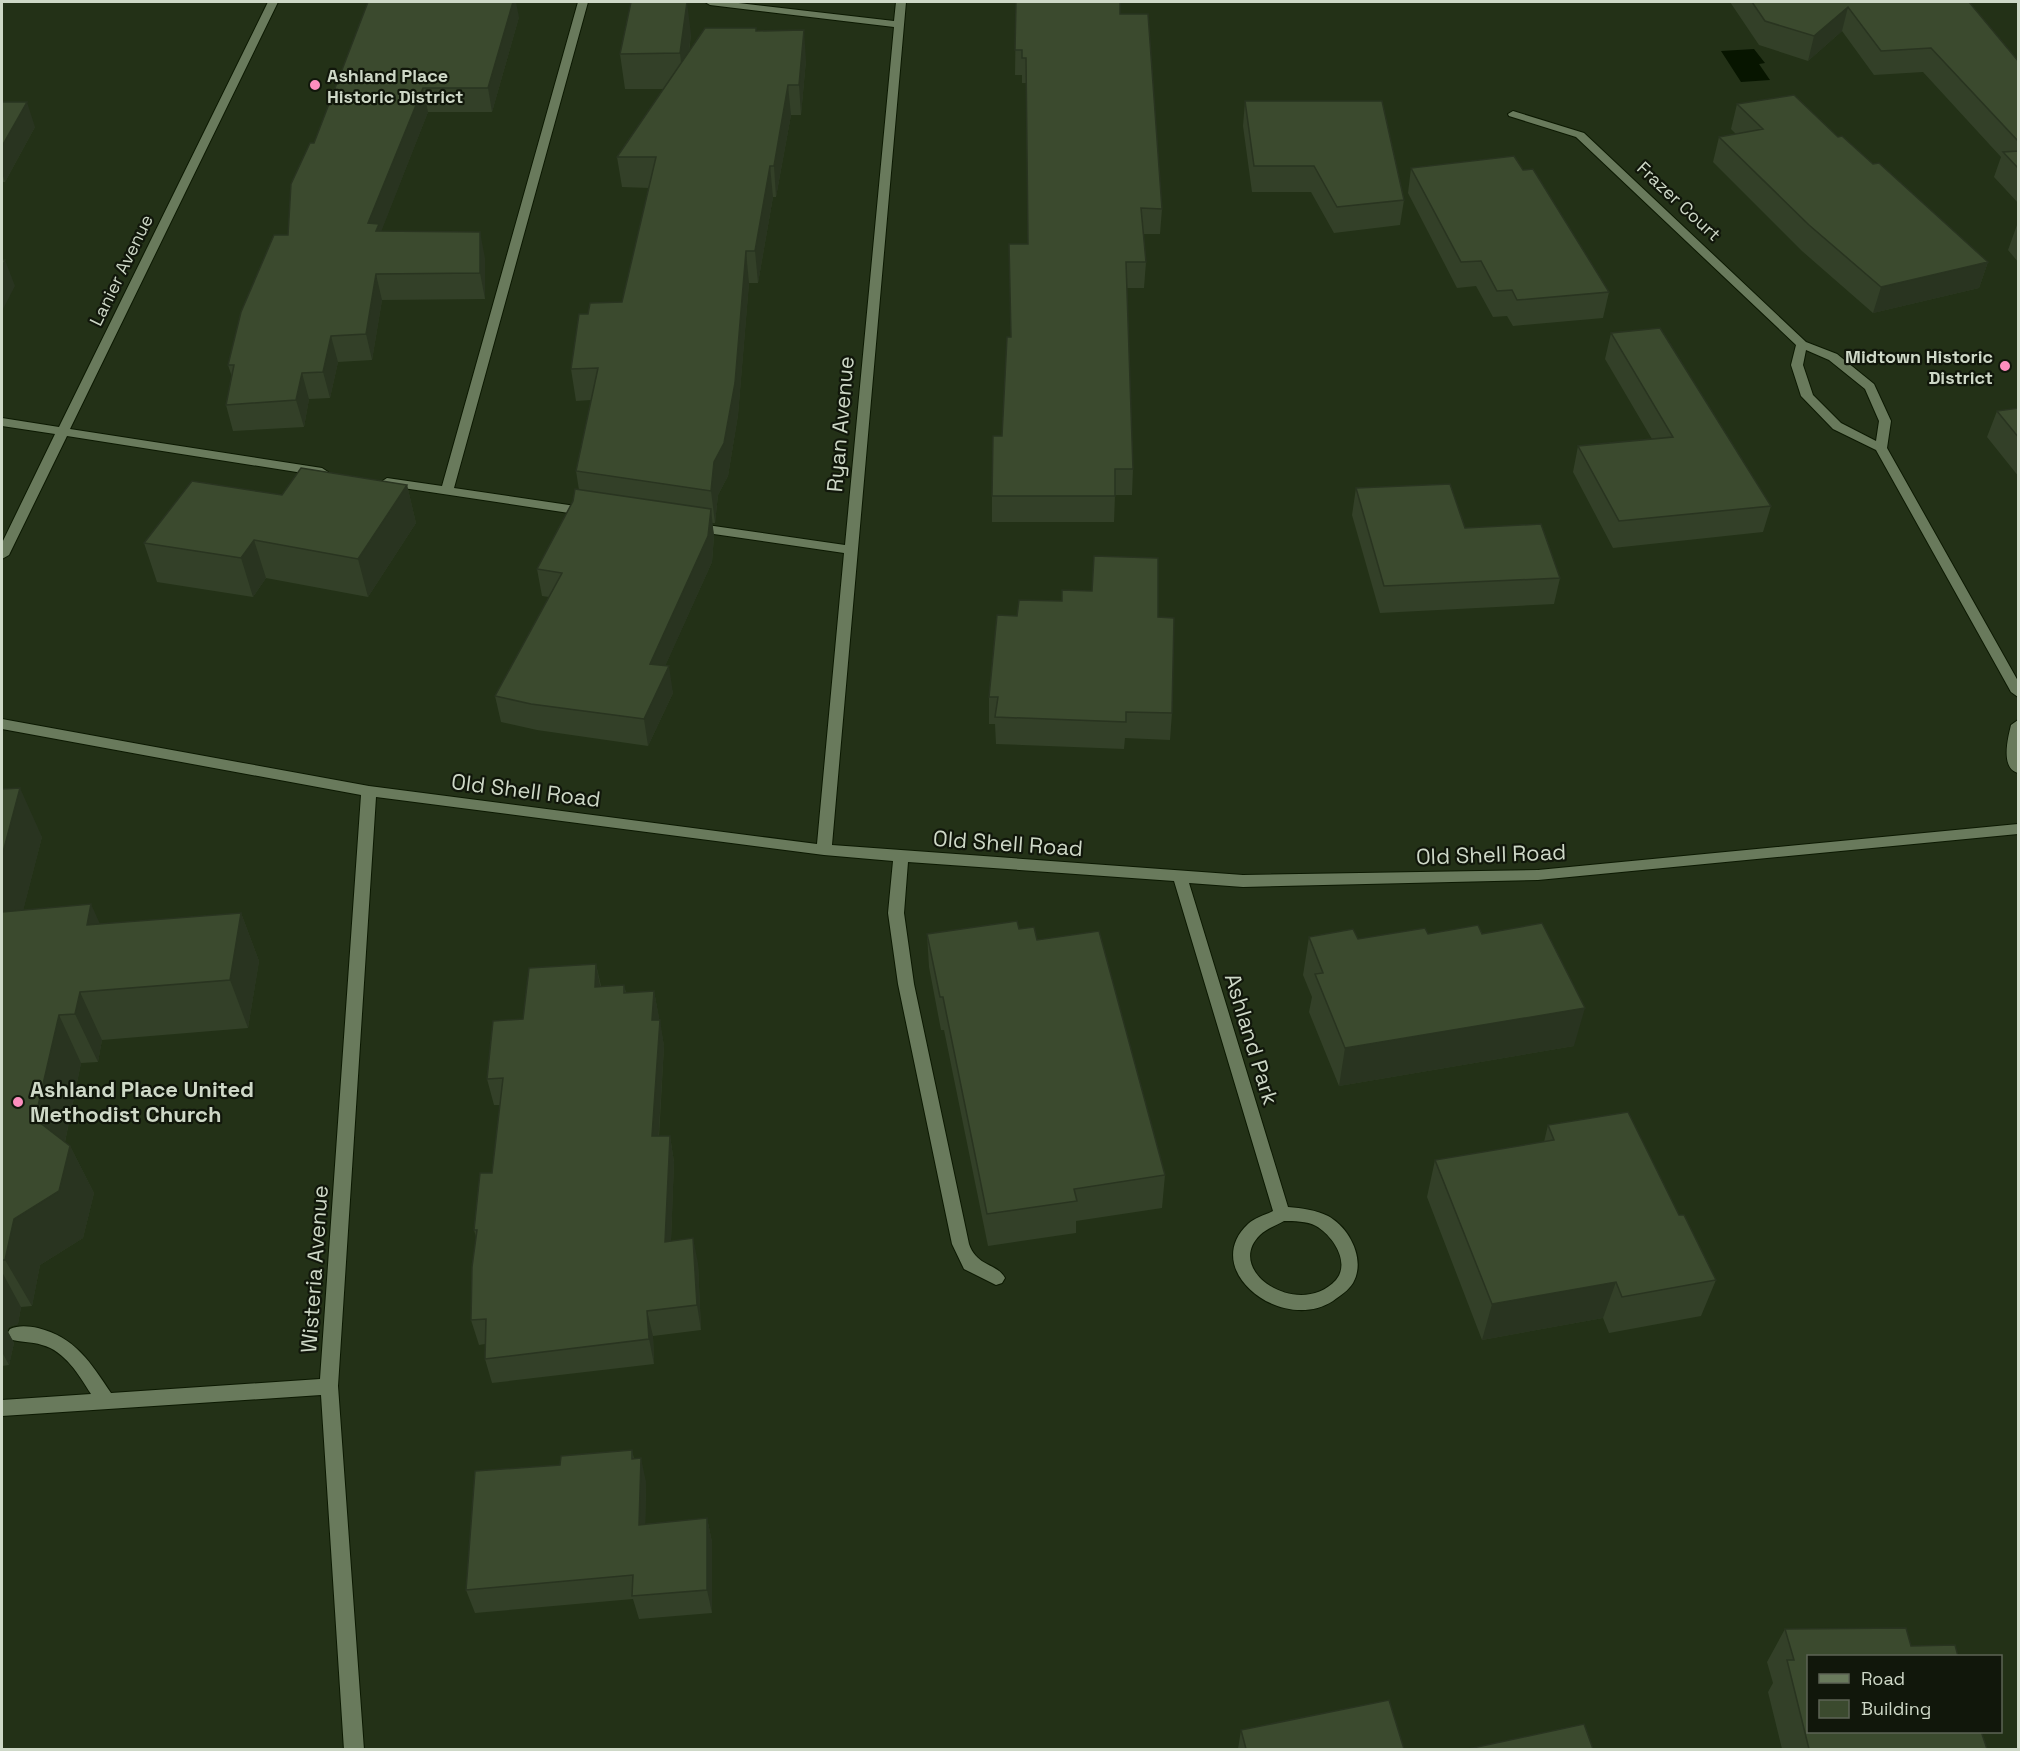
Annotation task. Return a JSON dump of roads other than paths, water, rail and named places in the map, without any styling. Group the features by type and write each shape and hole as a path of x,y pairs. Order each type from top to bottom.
{"street":[{"name":"Lanier Avenue","path":"2,555 273,2"},
{"path":"447,491 583,2"},
{"path":"710,2 899,25"},
{"name":"Ryan Avenue","path":"824,850 901,2"},
{"name":"Frazer Court","path":"1513,114 1580,135 1802,344 1833,357 1870,387 1885,421 1881,448"},
{"path":"1802,344 1797,365 1807,396 1836,426 1881,448 2019,692"},
{"path":"2,422 333,474"},
{"path":"378,480 602,514"},
{"path":"684,526 850,550"},
{"name":"Old Shell Road","path":"2,724 369,791 824,850 1243,881 1538,875 2019,829"},
{"path":"2019,725 2013,750 2019,768"},
{"name":"Wisteria Avenue","path":"354,1749 329,1386 369,791"},
{"path":"901,856 896,913 906,984 956,1224 964,1258 979,1271 996,1278"},
{"name":"Ashland Park","path":"1180,876 1282,1214"},
{"path":"1282,1214 1303,1215 1323,1221 1338,1233 1348,1251 1350,1268 1343,1284 1329,1297 1310,1304 1288,1303 1268,1296 1252,1283 1243,1266 1242,1248 1249,1232 1263,1221 1282,1214"},
{"path":"16,1334 51,1337 78,1359 106,1401"},
{"path":"2,1408 329,1386"}],"place":[{"name":"Ashland Place Historic District","path":"315,85"},
{"name":"Midtown Historic District","path":"2005,366"},
{"name":"Ashland Place United Methodist Church","path":"18,1102"}]}
